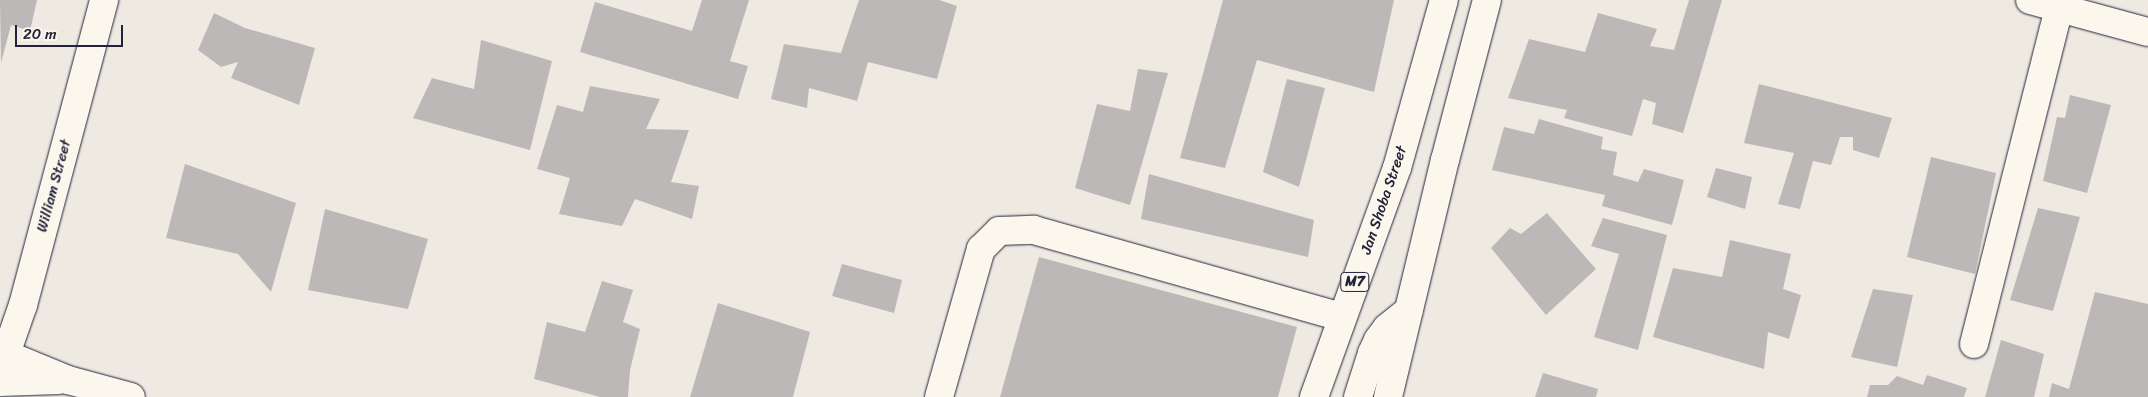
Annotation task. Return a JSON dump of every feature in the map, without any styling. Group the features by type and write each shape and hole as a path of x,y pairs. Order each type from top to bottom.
{"main road":[{"name":"William Street","path":"1,359 22,305 104,0"},
{"name":"Jan Shoba Street","path":"1314,397 1397,168 1444,0"},
{"path":"1388,397 1445,160 1487,0"},
{"path":"2030,0 2148,32"},
{"path":"1974,344 2060,8"},
{"path":"938,397 981,249 999,231 1034,230 1342,317"},
{"path":"1358,397 1378,340 1387,328 1410,310"},
{"path":"1,359 131,397"},
{"path":"0,382 68,380"}],"building":[{"path":"0,0 37,0 30,31 11,25 1,63"},
{"path":"702,0 749,0 730,61 748,66 738,99 580,52 595,2 692,31"},
{"path":"859,0 939,0 957,6 937,79 868,62 857,101 809,88 807,108 771,99 784,44 841,53"},
{"path":"1223,0 1394,0 1374,92 1257,60 1225,168 1180,158"},
{"path":"1689,0 1722,0 1683,133 1652,124 1656,103 1643,99 1632,136 1564,118 1567,110 1508,98 1529,39 1585,52 1598,13 1657,29 1650,46 1674,50"},
{"path":"214,13 245,28 315,48 299,105 231,78 238,62 221,67 198,50"},
{"path":"481,40 552,61 530,150 413,118 432,78 474,89"},
{"path":"1138,69 1168,73 1130,205 1075,188 1097,104 1130,111"},
{"path":"1287,79 1325,88 1299,187 1263,172"},
{"path":"1759,84 1892,118 1879,158 1853,150 1853,137 1840,137 1831,165 1813,161 1800,209 1778,204 1794,153 1744,143"},
{"path":"590,86 660,99 646,129 689,130 671,182 699,186 692,219 635,199 622,226 559,214 570,178 537,169 557,105 583,112"},
{"path":"2070,95 2111,105 2087,193 2043,181 2057,117 2065,118"},
{"path":"1539,119 1603,137 1601,149 1617,152 1613,175 1638,182 1644,169 1684,180 1672,225 1602,206 1605,195 1492,170 1504,127 1534,134"},
{"path":"1931,157 1996,173 1975,274 1907,257"},
{"path":"185,164 296,203 271,292 238,254 166,238"},
{"path":"1716,168 1752,177 1745,209 1707,197"},
{"path":"1149,174 1314,220 1308,257 1141,219"},
{"path":"2038,208 2080,217 2053,311 2010,300"},
{"path":"325,209 428,239 408,309 308,290"},
{"path":"1547,213 1596,269 1546,315 1491,248 1510,228 1521,234"},
{"path":"1603,218 1667,235 1638,350 1594,337 1619,254 1591,246"},
{"path":"1730,240 1791,254 1783,289 1801,295 1789,339 1768,332 1764,369 1653,337 1673,268 1722,277"},
{"path":"1039,257 1297,327 1278,397 1000,397"},
{"path":"842,264 902,280 894,313 832,296"},
{"path":"602,281 633,290 623,322 640,329 630,370 628,397 600,397 534,379 547,322 585,332"},
{"path":"1873,289 1913,295 1897,367 1851,357"},
{"path":"2095,292 2148,304 2148,397 2049,397 2052,383 2069,389"},
{"path":"718,303 810,332 793,397 690,397"},
{"path":"2001,340 2044,354 2034,397 1985,397"},
{"path":"1543,373 1598,389 1596,397 1535,397"},
{"path":"1927,375 1967,388 1964,397 1867,397 1870,385 1888,385 1897,376 1923,385"}]}
